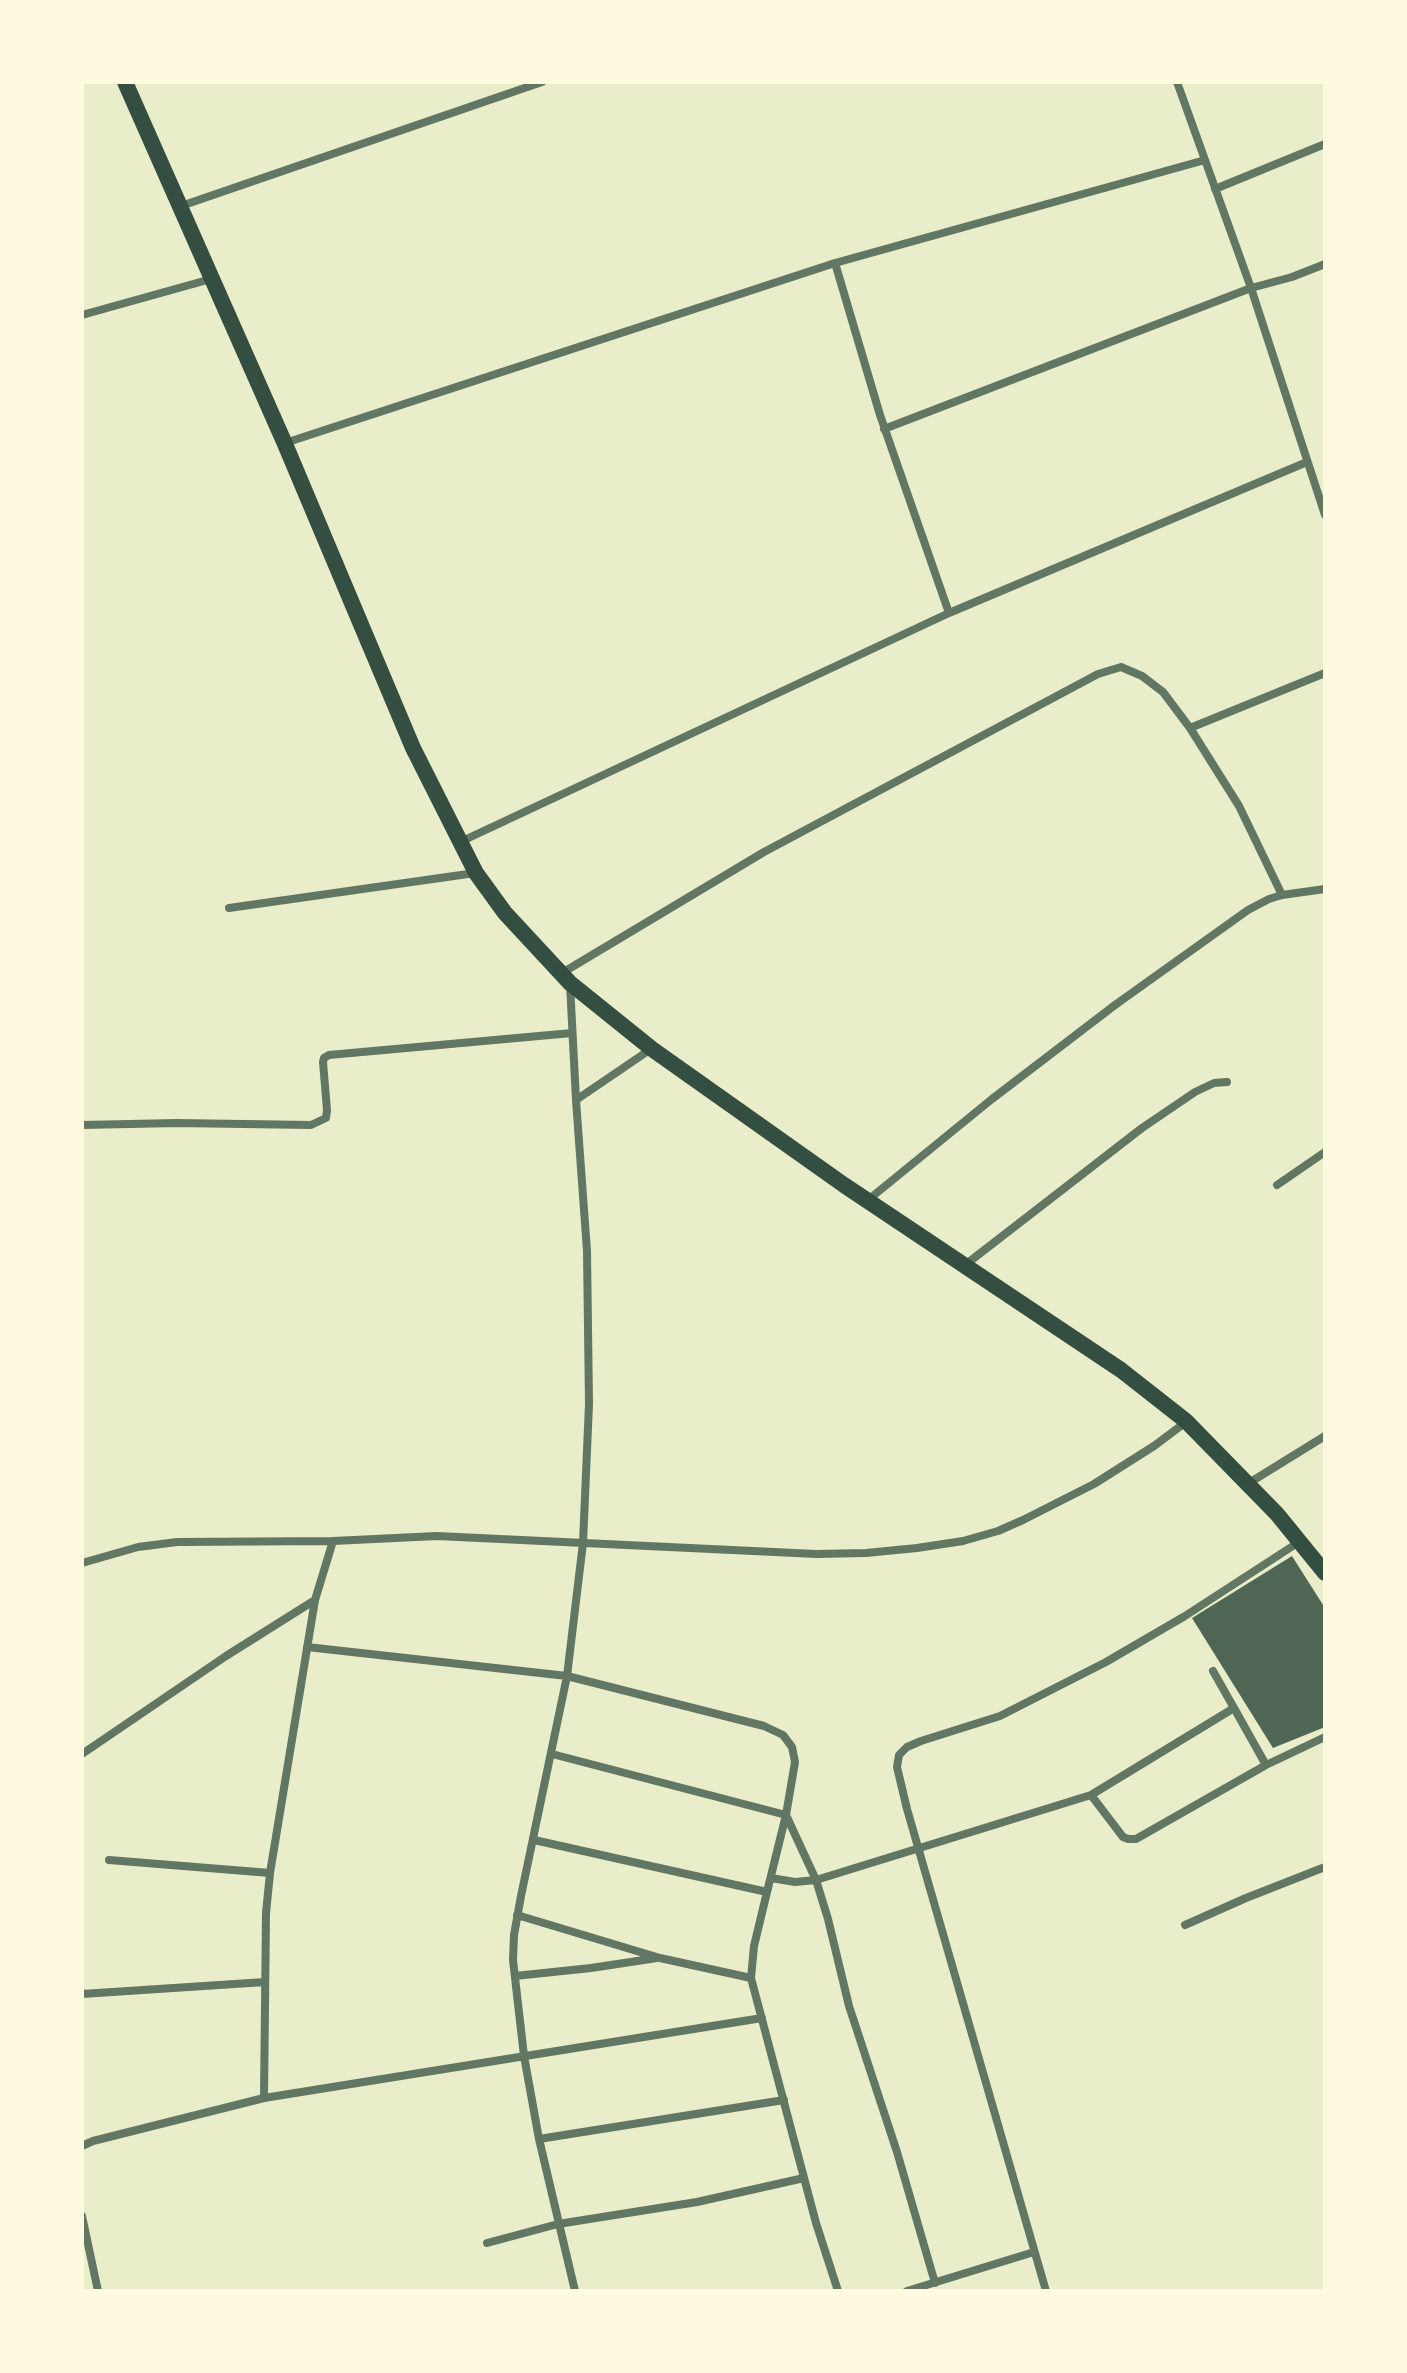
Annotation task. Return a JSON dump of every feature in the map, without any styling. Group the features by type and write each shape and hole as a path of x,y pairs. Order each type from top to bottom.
{"main road":[{"path":"125,82 285,444 413,748 476,873 505,913 566,978 652,1049 867,1201 1121,1370 1186,1421 1249,1483 1325,1573"}],"street":[{"path":"181,206 542,82"},
{"path":"1177,82 1251,288 1325,515"},
{"path":"1215,189 1325,144"},
{"path":"285,444 835,263 1205,160"},
{"path":"835,263 884,429 949,613"},
{"path":"884,429 1251,288 1325,264"},
{"path":"82,315 211,279"},
{"path":"460,842 949,613 1307,462"},
{"path":"575,2291 539,2139 524,2056 514,1935 567,1676 583,1543 589,1389 587,1251 566,978 764,852 1110,669 1121,667 1142,676 1163,692 1190,728 1239,806 1282,895"},
{"path":"1190,728 1325,673"},
{"path":"229,908 476,873"},
{"path":"867,1201 992,1099 1115,1005 1248,910 1282,895 1325,889"},
{"path":"82,1125 311,1125 326,1118 323,1062 329,1055 572,1033"},
{"path":"576,1100 652,1049"},
{"path":"964,1266 1142,1128 1195,1092 1214,1083 1227,1082"},
{"path":"1277,1185 1325,1152"},
{"path":"82,1563 138,1547 177,1542 333,1541 448,1536 816,1554 866,1553 963,1541 1010,1525 1094,1484 1154,1446 1186,1421"},
{"path":"1249,1483 1325,1436"},
{"path":"264,2098 266,1913 270,1873 315,1600 333,1541"},
{"path":"1046,2291 919,1848 897,1767 899,1755 907,1747 1000,1716 1106,1662 1185,1616 1299,1542"},
{"path":"82,1754 315,1600"},
{"path":"307,1647 567,1676 764,1726 783,1735 792,1747 795,1762 786,1815 754,1946 751,1978 816,2223 838,2291"},
{"path":"1213,1671 1266,1765"},
{"path":"771,1878 795,1882 816,1880 1091,1795 1234,1708"},
{"path":"1091,1795 1123,1837 1136,1839 1266,1765 1325,1737"},
{"path":"552,1754 786,1815"},
{"path":"786,1815 816,1880 849,2006 897,2152 935,2283"},
{"path":"534,1840 767,1892"},
{"path":"109,1860 270,1873"},
{"path":"1185,1925 1325,1867"},
{"path":"517,1915 660,1958 751,1978"},
{"path":"515,1976 660,1958"},
{"path":"82,1994 265,1982"},
{"path":"82,2146 264,2098 762,2018"},
{"path":"539,2139 784,2100"},
{"path":"487,2243 558,2224 697,2202 804,2178"},
{"path":"82,2216 98,2291"},
{"path":"907,2291 1034,2252"}],"building":[{"path":"1292,1556 1325,1608 1325,1727 1273,1748 1192,1618"}]}
